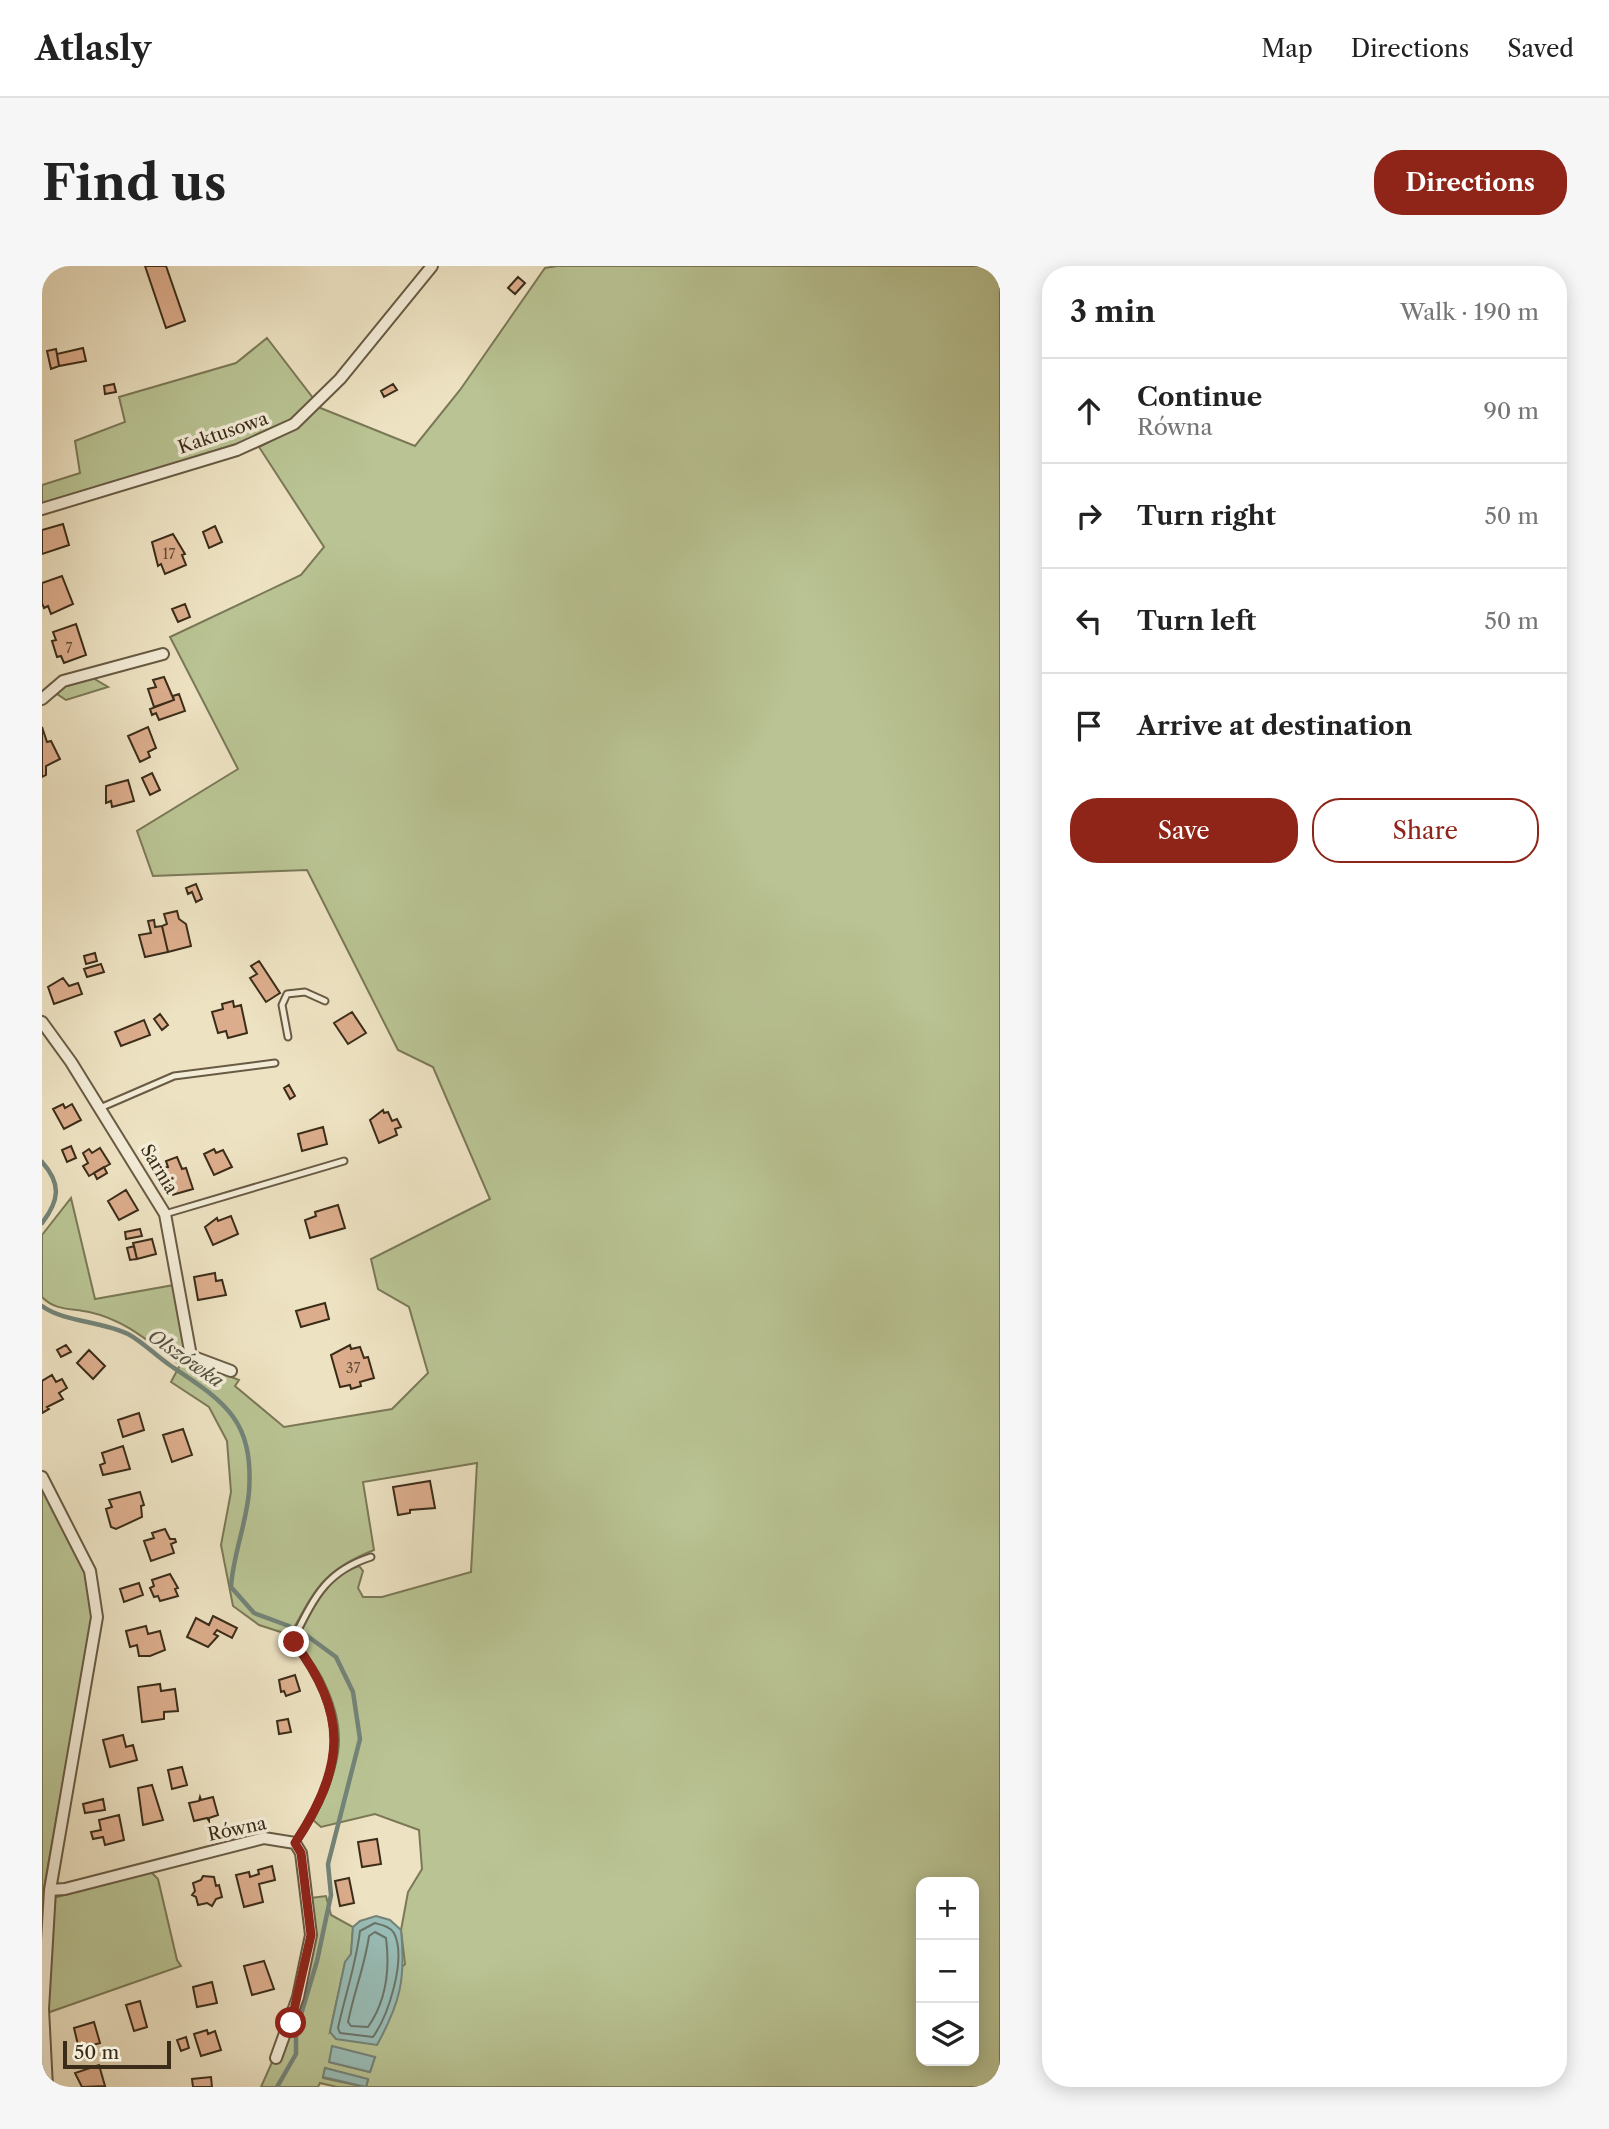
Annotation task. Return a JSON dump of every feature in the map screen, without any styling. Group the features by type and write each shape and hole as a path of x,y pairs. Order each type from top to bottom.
{"street":[{"name":"Kaktusowa","path":"42,509 237,450 294,424 340,379 432,266"},
{"path":"44,692 63,681 163,654"},
{"name":"Sarnia","path":"42,1021 100,1108 165,1214 191,1356 232,1371"},
{"path":"42,1477 90,1572 97,1617 50,1890 43,2009 47,2087"},
{"name":"Równa","path":"50,1890 65,1889 264,1838 295,1843"},
{"path":"276,2059 299,1997 311,1935 301,1853 295,1843"}],"lane":[{"path":"288,1037 282,1005 287,995 305,992 325,1002"},
{"path":"100,1108 174,1076 275,1063"},
{"path":"165,1214 344,1161"},
{"path":"295,1843 321,1793 334,1756 336,1738 330,1705 306,1658 294,1642 295,1636 330,1578 348,1564 371,1558"}],"green space":[{"path":"1000,266 1000,2087 366,2087 368,2080 325,2068 323,2078 365,2087 337,2087 320,2083 318,2087 261,2087 273,2060 278,2061 302,1996 311,1898 326,1896 331,1915 353,1927 351,1954 345,1963 330,2032 405,1964 401,1930 408,1892 422,1869 419,1830 375,1814 321,1827 313,1820 335,1767 339,1735 332,1700 298,1637 329,1585 359,1566 363,1571 358,1588 363,1597 382,1597 471,1572 477,1463 363,1482 374,1550 343,1566 322,1583 290,1635 259,1625 233,1606 221,1545 231,1492 227,1441 209,1407 171,1382 180,1365 137,1333 102,1316 52,1305 42,1297 42,1235 71,1198 95,1299 174,1285 193,1362 239,1380 235,1386 284,1427 392,1409 428,1373 409,1307 378,1289 371,1259 490,1199 433,1067 398,1050 307,870 153,876 137,831 238,769 170,637 301,575 324,547 259,447 296,428 318,407 415,446 460,390 545,268","holes":["375,2057 370,2072 329,2062"]},
{"path":"267,338 313,398 291,423 236,447 42,505 42,485 80,473 75,441 125,422 119,397 236,363"},
{"path":"93,678 108,687 66,700 57,694 63,687"},
{"path":"42,1488 85,1573 93,1617 44,1888 42,1922"},
{"path":"151,1872 158,1879 177,1960 181,1966 47,2013 53,1898"}],"water":[{"path":"376,1916 390,1920 401,1930 403,1963 396,2003 377,2045 336,2039 330,2032 345,1962 351,1954 353,1927 360,1921"},
{"path":"332,2046 375,2057 370,2072 329,2062"},
{"path":"325,2068 368,2079 366,2087 323,2077"}],"building":[{"path":"145,266 166,266 185,321 166,328"},
{"path":"518,277 525,283 515,294 508,288"},
{"path":"83,348 86,361 59,366 57,354"},
{"path":"56,349 59,366 51,369 47,351"},
{"path":"114,384 116,392 105,394 104,386"},
{"path":"393,384 397,390 384,397 381,391"},
{"path":"63,524 69,545 42,554 42,530"},
{"path":"215,526 222,542 209,548 203,532"},
{"path":"173,534 185,554 182,555 186,565 165,574 161,564 158,566 152,542"},
{"path":"62,576 73,604 51,614 48,606 44,608 42,603 42,583"},
{"path":"185,604 190,617 178,622 172,609"},
{"path":"76,624 86,655 64,663 61,656 57,657 52,641 56,640 53,632"},
{"path":"164,677 174,700 154,707 148,689 156,687 153,680"},
{"path":"179,694 185,711 159,720 156,713 152,715 150,709 174,700 173,696"},
{"path":"42,727 47,742 51,741 60,759 46,766 46,775 42,777"},
{"path":"148,727 156,748 148,752 150,757 140,762 128,736"},
{"path":"152,773 160,790 150,795 142,778"},
{"path":"128,780 134,801 112,807 111,801 106,803 106,786"},
{"path":"196,884 202,899 196,902 192,892 188,894 186,888"},
{"path":"177,911 179,919 186,924 191,946 168,952 162,926 167,924 164,914"},
{"path":"154,920 155,927 162,926 168,952 145,957 139,935 151,933 148,921"},
{"path":"95,953 97,961 86,964 84,956"},
{"path":"259,961 280,993 266,1002 250,978 257,974 251,966"},
{"path":"101,964 104,972 87,977 84,969"},
{"path":"63,978 69,986 78,983 82,994 54,1004 48,987"},
{"path":"233,1001 234,1007 241,1005 247,1033 228,1038 226,1031 218,1033 212,1012 223,1009 222,1004"},
{"path":"352,1012 366,1033 348,1044 334,1023"},
{"path":"160,1014 168,1025 162,1030 154,1019"},
{"path":"144,1020 150,1035 121,1046 115,1032"},
{"path":"289,1085 295,1096 290,1099 284,1088"},
{"path":"63,1104 65,1108 72,1104 81,1120 64,1129 53,1109"},
{"path":"383,1110 384,1113 388,1112 392,1121 397,1119 401,1127 395,1129 397,1135 379,1143 370,1120"},
{"path":"323,1127 327,1144 302,1151 298,1134"},
{"path":"71,1146 76,1158 67,1162 62,1150"},
{"path":"100,1148 110,1164 89,1176 83,1166 88,1163 83,1153 89,1149 92,1153"},
{"path":"214,1149 216,1153 223,1150 232,1167 214,1175 204,1154"},
{"path":"177,1157 182,1169 186,1168 193,1189 172,1195 163,1168 168,1167 166,1161"},
{"path":"104,1167 107,1173 97,1179 94,1173"},
{"path":"126,1190 138,1210 119,1220 108,1201"},
{"path":"338,1205 345,1228 310,1238 305,1220 316,1216 315,1212"},
{"path":"231,1216 238,1234 213,1245 205,1227 217,1218 218,1221"},
{"path":"140,1229 142,1236 126,1239 125,1232"},
{"path":"152,1239 156,1254 137,1259 133,1243"},
{"path":"134,1246 137,1259 130,1260 127,1248"},
{"path":"215,1273 216,1281 222,1280 226,1295 198,1300 194,1277"},
{"path":"325,1303 329,1319 301,1327 296,1311"},
{"path":"66,1345 71,1352 61,1357 57,1350"},
{"path":"350,1345 351,1349 360,1347 364,1358 368,1357 374,1378 360,1382 361,1386 351,1389 350,1385 340,1387 331,1355"},
{"path":"89,1350 105,1366 93,1379 77,1363"},
{"path":"52,1375 56,1382 62,1379 67,1388 59,1393 63,1399 47,1407 49,1409 42,1413 42,1381"},
{"path":"139,1413 144,1430 123,1437 118,1420"},
{"path":"183,1429 192,1455 172,1462 163,1435"},
{"path":"123,1446 130,1469 103,1475 100,1465 105,1463 102,1453"},
{"path":"430,1481 435,1508 410,1510 410,1513 398,1515 393,1487"},
{"path":"140,1492 144,1505 141,1506 142,1517 116,1529 111,1527 106,1509 112,1507 109,1500"},
{"path":"165,1529 170,1539 175,1539 176,1542 171,1544 174,1553 151,1561 144,1541 154,1538 152,1533"},
{"path":"170,1574 178,1588 175,1589 178,1596 160,1601 158,1596 154,1597 150,1588 154,1586 152,1580"},
{"path":"139,1583 143,1595 124,1602 120,1589"},
{"path":"213,1616 237,1628 232,1638 217,1630 214,1634 218,1636 208,1647 187,1637 196,1618 209,1625"},
{"path":"146,1626 148,1634 160,1631 165,1650 150,1656 139,1656 137,1645 130,1647 126,1631"},
{"path":"295,1675 300,1691 286,1696 284,1691 281,1692 279,1680"},
{"path":"160,1684 161,1691 175,1689 178,1711 164,1712 164,1719 142,1722 138,1687"},
{"path":"288,1719 291,1732 279,1734 277,1721"},
{"path":"123,1735 126,1747 133,1745 137,1760 110,1767 103,1740"},
{"path":"182,1767 187,1785 172,1789 168,1770"},
{"path":"152,1785 163,1820 143,1825 138,1788"},
{"path":"200,1797 201,1800 213,1797 218,1815 209,1818 209,1821 207,1818 194,1821 189,1803 199,1801"},
{"path":"103,1799 105,1810 85,1813 83,1804"},
{"path":"119,1815 124,1840 105,1845 103,1837 93,1839 91,1832 101,1830 99,1820"},
{"path":"377,1839 381,1864 362,1867 358,1842"},
{"path":"272,1866 275,1880 259,1884 263,1902 244,1907 236,1875 249,1872 250,1877 259,1874 258,1870"},
{"path":"203,1876 214,1877 216,1886 219,1885 222,1897 216,1899 212,1906 207,1903 198,1905 196,1897 192,1895 195,1891 193,1883 201,1880"},
{"path":"349,1878 354,1903 340,1906 335,1881"},
{"path":"264,1961 274,1989 252,1995 244,1966"},
{"path":"212,1982 217,2003 197,2007 193,1987"},
{"path":"140,2001 147,2027 134,2031 126,2005"},
{"path":"94,2022 100,2043 79,2049 74,2028"},
{"path":"207,2030 208,2034 215,2031 221,2050 201,2056 194,2034"},
{"path":"186,2037 189,2048 181,2051 177,2040"},
{"path":"99,2065 105,2086 82,2087 75,2073"},
{"path":"211,2077 212,2087 193,2087 192,2079"}],"waterway":[{"name":"Olszówka","path":"42,1162 53,1178 56,1192 52,1207 42,1223"},
{"name":"Olszówka","path":"42,1306 61,1315 128,1334 207,1391 232,1415 247,1447 249,1492 231,1587 254,1613 289,1626"},
{"name":"Olszówka","path":"277,2087 296,2054 296,2031 317,1961 331,1895 328,1864 360,1739 353,1692 336,1657 306,1635"}],"route":[{"path":"291,2023 311,1935 301,1853 295,1843 305,1828 330,1771 336,1738 330,1705 318,1679 294,1642"}]}
